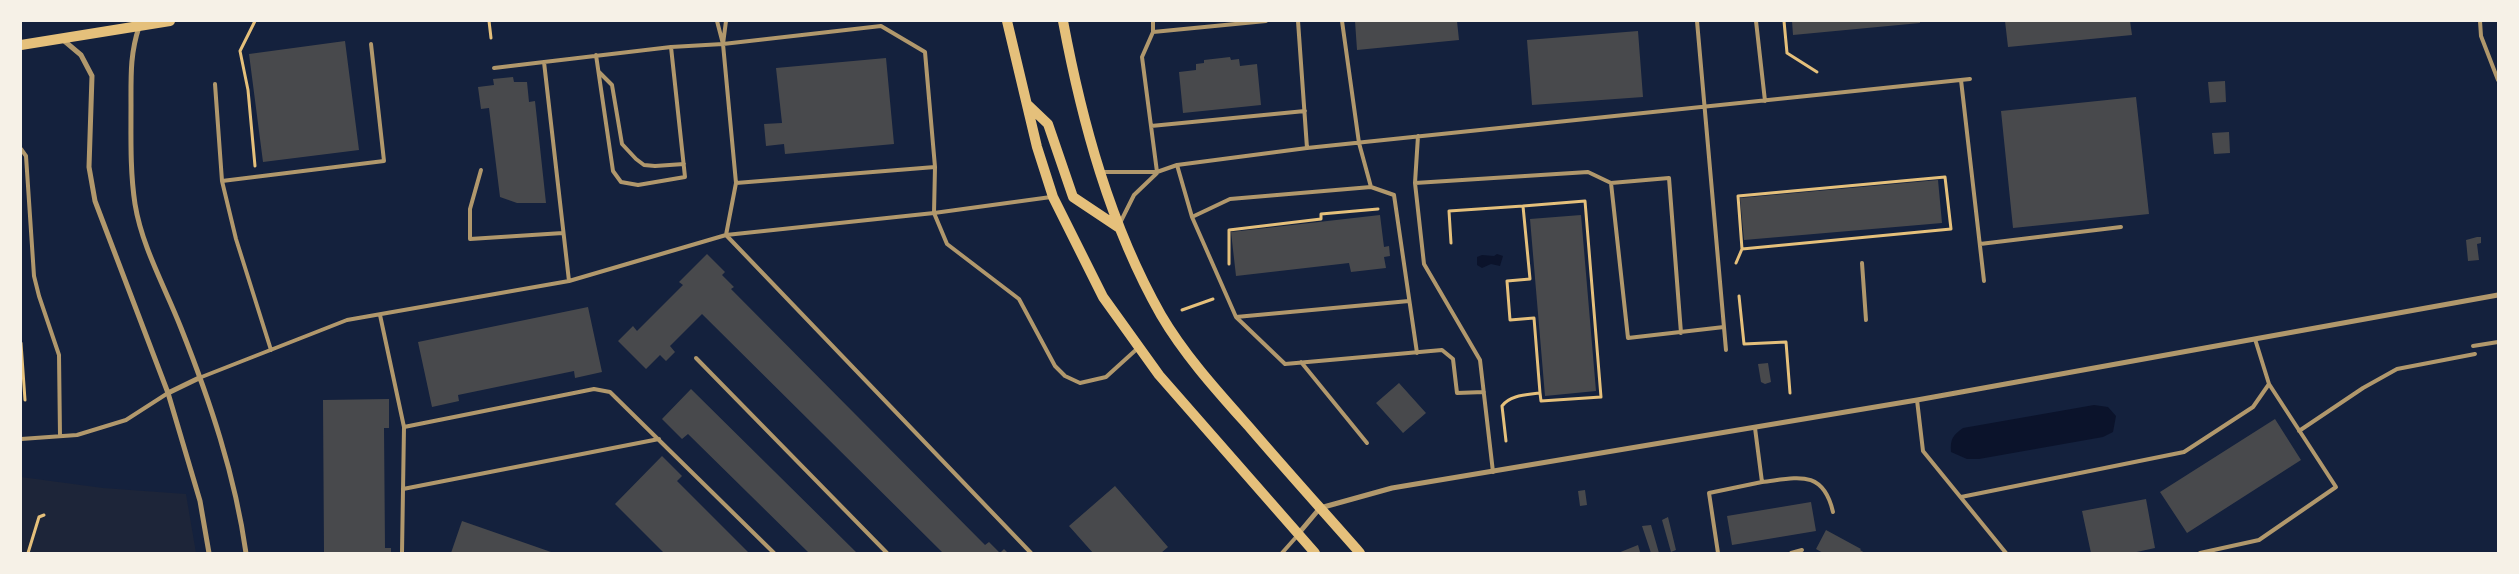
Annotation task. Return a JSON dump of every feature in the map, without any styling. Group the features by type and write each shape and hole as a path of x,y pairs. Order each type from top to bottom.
{"main road":[{"path":"21,45 170,21"},
{"path":"1007,21 1037,147 1053,197 1102,297 1159,375 1315,553"},
{"path":"1063,21 1069,54 1100,172 1118,227 1162,316 1200,370 1360,553"},
{"path":"1026,103 1048,124 1073,197 1118,227"}],"street":[{"path":"139,27 132,49 130,157 135,204 145,243 199,378 223,447 240,507 246,553"},
{"path":"62,39 81,55 92,76 89,167 95,201 168,393 200,501 209,553"},
{"path":"1299,534 1320,508 1392,488 1917,400 2498,295"},
{"path":"168,393 199,378"}],"lane":[{"path":"717,21 723,44 736,183 726,235"},
{"path":"723,44 726,21"},
{"path":"1153,21 1153,32 1142,57 1157,172"},
{"path":"1153,32 1266,21"},
{"path":"1298,21 1307,148"},
{"path":"1342,21 1359,143 1370,187"},
{"path":"1697,21 1726,350"},
{"path":"1756,21 1765,101"},
{"path":"2480,21 2481,36 2498,80"},
{"path":"494,68 596,55 723,44 880,26 925,52 935,167 934,213 946,244 1019,300 1055,366 1065,376 1080,383 1106,377 1138,348"},
{"path":"222,181 384,161 372,44"},
{"path":"596,55 613,171 621,182 638,185 685,177 671,47"},
{"path":"544,62 569,281"},
{"path":"599,72 612,85 622,144 644,165 684,164"},
{"path":"1100,172 1157,172 1177,165 1307,148 1970,79"},
{"path":"1961,80 1984,281"},
{"path":"215,84 222,181 236,239 271,350"},
{"path":"1151,126 1305,111"},
{"path":"1418,136 1415,183 1424,264 1480,360 1493,472"},
{"path":"21,149 26,156 34,276 59,355 60,436"},
{"path":"1177,165 1192,217 1236,317 1285,364 1442,350 1453,359 1457,393 1484,392"},
{"path":"736,183 935,167"},
{"path":"481,170 470,209 470,239 564,233"},
{"path":"1118,227 1134,195 1157,172"},
{"path":"1415,183 1588,172 1611,183 1669,178 1680,333"},
{"path":"1611,183 1628,338 1724,327"},
{"path":"1192,217 1230,199 1370,187 1394,195 1417,353"},
{"path":"199,378 347,320 569,281 726,235 934,213 1053,197"},
{"path":"1980,244 2121,227"},
{"path":"726,235 1031,553"},
{"path":"1862,263 1866,320"},
{"path":"1236,317 1410,301"},
{"path":"380,315 404,427 402,553"},
{"path":"2200,553 2259,540 2336,487 2269,384 2255,339"},
{"path":"2472,346 2498,342"},
{"path":"2299,431 2363,388 2397,369 2474,354"},
{"path":"696,358 887,553"},
{"path":"1301,362 1367,443"},
{"path":"1961,498 2184,452 2253,407 2269,384"},
{"path":"404,427 594,389 610,392 774,553"},
{"path":"21,439 77,435 126,420 168,393"},
{"path":"1917,400 1923,451 2006,553"},
{"path":"1755,428 1762,482"},
{"path":"403,489 658,439"},
{"path":"1718,553 1709,493 1762,482 1805,477 1816,481 1831,503 1833,512"},
{"path":"1282,553 1299,534"},
{"path":"1790,553 1802,550"}],"path":[{"path":"255,21 240,51 248,90 256,168 265,167"},
{"path":"489,21 491,38"},
{"path":"1784,21 1787,52 1817,72"},
{"path":"1736,263 1742,249 1738,196 1945,177 1952,229 1742,249"},
{"path":"1451,243 1449,211 1585,201 1601,397 1540,401 1534,318 1510,320 1507,281 1530,278 1523,206"},
{"path":"1229,264 1228,230 1321,219 1320,214 1378,209"},
{"path":"1739,296 1744,344 1786,342 1790,393"},
{"path":"1182,310 1214,299"},
{"path":"21,343 25,400"},
{"path":"1506,441 1502,406 1506,400 1540,392"},
{"path":"28,553 39,517 44,515"}],"shaded area":[{"path":"1497,254 1503,256 1500,266 1491,264 1482,268 1477,265 1477,257 1482,255 1494,256"},
{"path":"2094,405 2108,407 2116,416 2113,432 2103,437 1979,459 1967,459 1951,452 1953,438 1963,428"},
{"path":"21,477 103,488 186,494 196,553 21,553"}],"building":[{"path":"1355,21 1457,21 1459,40 1357,50"},
{"path":"1792,21 1920,21 1920,23 1793,35"},
{"path":"2005,21 2130,21 2132,35 2008,47"},
{"path":"1638,31 1643,97 1532,105 1527,40"},
{"path":"345,41 359,150 263,162 249,54"},
{"path":"1230,57 1231,60 1239,59 1240,66 1257,64 1261,105 1183,113 1179,72 1196,70 1196,64 1204,63 1204,60"},
{"path":"886,58 894,144 785,154 784,144 766,146 764,124 782,123 776,68"},
{"path":"513,77 514,82 527,82 529,102 535,101 546,203 517,203 500,197 489,108 481,109 478,87 494,85 493,79"},
{"path":"2225,81 2226,102 2210,103 2208,82"},
{"path":"2136,97 2149,214 2013,228 2001,111"},
{"path":"2229,132 2230,153 2214,154 2212,133"},
{"path":"1938,180 1942,223 1744,240 1740,198"},
{"path":"1380,215 1384,247 1389,246 1390,256 1384,257 1386,268 1351,272 1349,263 1236,276 1231,232"},
{"path":"1581,215 1596,391 1545,396 1530,219"},
{"path":"2481,237 2481,243 2477,244 2479,260 2468,261 2466,240"},
{"path":"707,254 725,272 722,275 734,287 731,289 985,545 989,542 1000,553 943,553 702,314 670,346 675,352 666,361 660,355 646,369 618,341 633,326 637,331 683,285 679,282"},
{"path":"588,307 602,372 575,378 574,371 458,395 459,401 432,407 418,342"},
{"path":"1768,363 1771,382 1765,384 1761,382 1758,364"},
{"path":"1399,383 1426,413 1403,433 1376,403"},
{"path":"691,389 857,553 809,553 688,434 682,439 662,419"},
{"path":"389,399 389,428 384,428 385,548 391,548 391,553 324,553 323,400"},
{"path":"2275,419 2301,460 2187,533 2160,492"},
{"path":"662,456 682,476 677,481 749,553 664,553 615,504"},
{"path":"1115,486 1168,547 1161,553 1093,553 1069,526"},
{"path":"1585,490 1587,505 1580,506 1578,491"},
{"path":"2146,499 2155,548 2132,553 2091,553 2082,511"},
{"path":"1811,502 1816,531 1732,545 1727,516"},
{"path":"1668,517 1676,550 1671,552 1662,520"},
{"path":"462,521 551,552 551,553 451,553"},
{"path":"1651,525 1659,553 1651,553 1642,526"},
{"path":"1826,530 1865,553 1823,553 1816,549"},
{"path":"1638,545 1640,552 1618,553"},
{"path":"1004,549 1008,553 1000,553"}]}
